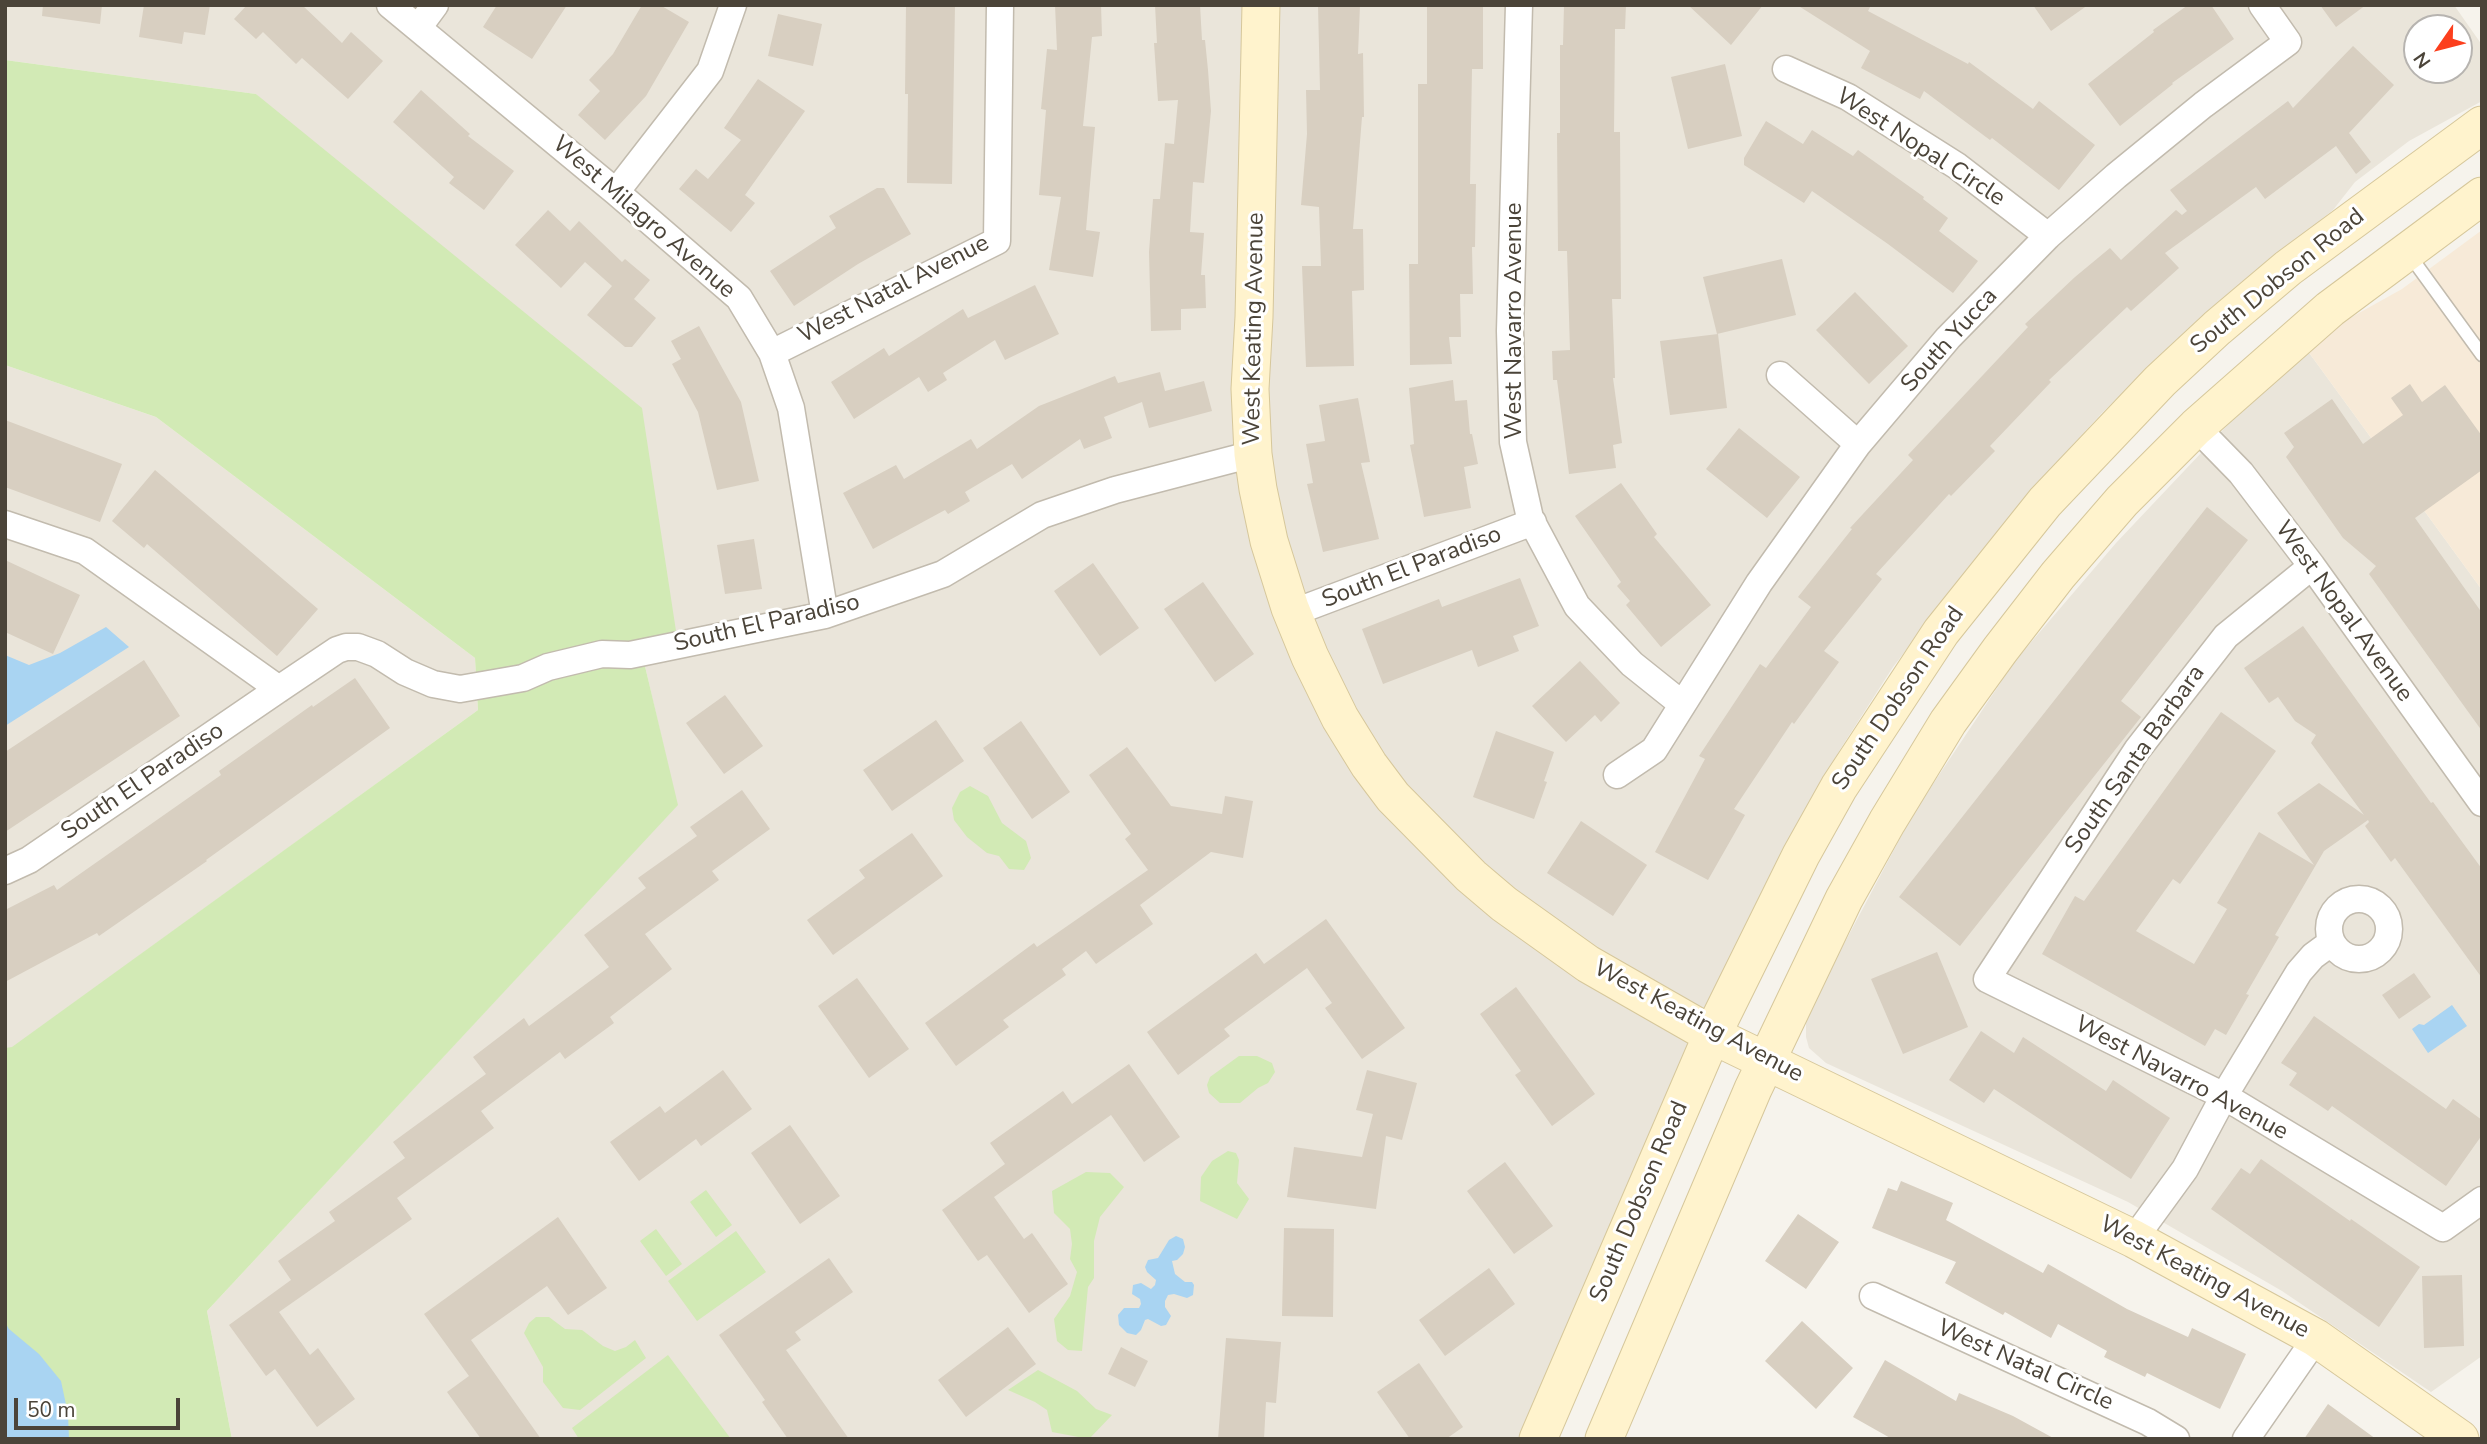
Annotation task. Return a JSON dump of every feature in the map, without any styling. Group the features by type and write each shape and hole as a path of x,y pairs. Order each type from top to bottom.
{"main road":[{"name":"West Keating Avenue","path":"1261,5 1250,389 1254,453 1269,541 1292,613 1310,657 1348,730 1393,797 1471,876 1541,932 1588,964 1712,1035 2134,1239 2316,1338 2460,1439"},
{"name":"South Dobson Road","path":"1538,1439 1712,1035 1801,855 1839,787 1941,632 2045,502 2160,381 2288,268 2482,125"},
{"path":"1604,1439 1766,1061 1844,899 1948,722 2058,575 2122,501 2196,427 2330,309 2482,196"}],"street":[{"name":"West Milagro Avenue","path":"390,5 739,298 772,353 790,408 825,615"},
{"path":"418,29 435,5"},
{"path":"616,192 710,71 733,5"},
{"name":"West Natal Avenue","path":"772,353 997,241 1000,5"},
{"name":"West Navarro Avenue","path":"1519,5 1510,331 1513,442 1533,522 1577,606 1632,664 1682,704"},
{"name":"South Yucca","path":"1617,775 1654,750 1759,583 1858,444 1948,338 2048,236 2116,176 2192,114 2288,42 2262,5"},
{"name":"West Nopal Circle","path":"1786,69 1847,97 1957,166 2048,236"},
{"path":"1780,375 1858,444"},
{"name":"West Nopal Avenue","path":"2196,427 2241,473 2312,566 2482,803"},
{"name":"South El Paradiso","path":"5,871 29,860 337,650 358,647 377,654 405,672 433,684 460,689 523,678 545,682 602,671 630,655 825,615 943,575 1042,515 1115,490 1254,453"},
{"name":"South El Paradiso","path":"1292,613 1533,522"},
{"path":"5,524 85,551 279,689"},
{"name":"South Santa Barbara","path":"1987,979 2137,750 2226,636 2312,566"},
{"path":"2134,1239 2185,1169 2224,1096 2299,972 2313,956 2332,942"},
{"name":"West Navarro Avenue","path":"1987,979 2224,1096 2443,1228 2482,1200"},
{"name":"West Natal Circle","path":"1872,1296 2148,1422 2176,1439"},
{"path":"2246,1439 2316,1338"}],"lane":[{"path":"2407,252 2482,355"}],"shaded area":[{"path":"5,5 2454,5 2460,14 2403,14 2403,84 2473,84 2473,32 2482,45 2482,101 2409,141 2355,182 2333,210 2197,321 2102,413 2023,499 1893,667 1841,748 1797,826 1521,1439 232,1439 207,1311 677,805 639,640 676,631 256,94 5,60"},
{"path":"2482,230 2482,590 2307,350 2350,318 2402,289"},
{"path":"2307,350 2482,590 2482,1356 2431,1392 2282,1291 2128,1202 1826,1063 1809,1048 1806,1037 1806,1022 1827,976 1913,814 2015,661 2116,543 2237,415"},
{"path":"5,365 156,417 475,658 478,710 12,1048 5,1048"}],"green space":[{"path":"5,60 256,94 642,408 676,631 639,641 678,805 207,1311 232,1439 5,1439 5,1048 12,1047 478,710 475,658 156,417 5,365"},
{"path":"970,786 988,796 1002,823 1026,841 1031,858 1024,870 1009,869 999,856 987,853 967,837 954,820 952,808 960,792"},
{"path":"1239,1056 1257,1056 1272,1063 1275,1072 1268,1083 1240,1103 1220,1103 1209,1093 1207,1085 1210,1077"},
{"path":"1228,1151 1236,1153 1239,1160 1237,1183 1249,1199 1237,1219 1200,1201 1201,1177 1212,1161"},
{"path":"1086,1172 1110,1173 1124,1187 1100,1217 1094,1241 1094,1278 1088,1287 1082,1351 1068,1350 1057,1341 1054,1319 1070,1296 1077,1272 1070,1259 1070,1229 1054,1213 1052,1191"},
{"path":"706,1190 732,1225 716,1237 690,1202"},
{"path":"656,1229 682,1264 666,1276 640,1241"},
{"path":"736,1231 766,1272 697,1321 668,1281"},
{"path":"536,1317 549,1317 565,1329 582,1330 603,1346 615,1351 635,1340 646,1358 580,1410 563,1408 543,1382 543,1367 524,1333"},
{"path":"668,1355 731,1439 579,1439 572,1428"},
{"path":"1038,1370 1077,1391 1096,1409 1112,1415 1089,1439 1052,1432 1047,1410 1008,1390"}],"water":[{"path":"106,627 129,647 5,726 5,655 29,665 60,653"},
{"path":"2452,1005 2467,1026 2428,1053 2412,1029 2419,1024 2424,1025"},
{"path":"1176,1236 1183,1239 1185,1247 1183,1254 1172,1261 1175,1274 1185,1282 1192,1282 1193,1295 1187,1298 1168,1295 1165,1307 1171,1316 1166,1325 1161,1326 1148,1319 1136,1335 1127,1333 1119,1325 1118,1315 1124,1308 1139,1308 1141,1304 1140,1299 1132,1294 1133,1285 1141,1283 1151,1289 1155,1285 1156,1280 1145,1267 1148,1260 1158,1258 1169,1240"},
{"path":"5,1322 9,1329 39,1354 61,1381 68,1414 69,1439 5,1439"}],"building":[{"path":"43,5 102,5 100,24 42,16"},
{"path":"144,5 210,5 205,35 184,32 182,44 139,37"},
{"path":"247,5 302,5 342,43 351,32 383,61 348,99 302,58 296,64 263,32 256,39 234,19"},
{"path":"497,5 567,5 532,59 483,27"},
{"path":"642,5 660,5 689,22 646,96 605,140 578,115 600,91 589,80 613,54"},
{"path":"906,5 955,5 952,184 907,183"},
{"path":"1055,5 1101,5 1102,36 1092,37 1083,126 1095,127 1086,230 1100,232 1093,277 1049,270 1061,197 1039,195 1046,110 1041,109 1047,49 1057,50"},
{"path":"1155,5 1200,5 1202,40 1205,40 1208,70 1211,111 1204,183 1193,182 1190,232 1204,233 1201,275 1205,275 1206,308 1181,309 1181,330 1151,331 1149,252 1153,199 1160,199 1165,143 1174,144 1178,100 1158,101 1154,43 1157,43"},
{"path":"1318,5 1360,5 1358,54 1363,53 1364,117 1353,229 1363,229 1364,290 1352,291 1354,366 1306,367 1302,266 1321,266 1319,207 1301,205 1307,134 1306,90 1320,90"},
{"path":"1427,5 1483,5 1483,69 1472,69 1470,184 1476,184 1475,247 1472,247 1473,294 1460,294 1461,337 1449,337 1452,364 1410,365 1409,264 1418,264 1418,84 1427,84"},
{"path":"1564,5 1626,5 1625,29 1615,29 1614,132 1620,132 1621,299 1612,299 1613,378 1622,443 1613,445 1616,468 1569,474 1557,380 1553,380 1552,351 1570,350 1567,251 1558,251 1557,133 1560,133 1560,45 1563,45"},
{"path":"1688,5 1763,5 1731,45"},
{"path":"1797,5 1871,5 1868,11 1968,64 1969,62 2033,109 2039,101 2095,145 2059,190 1992,138 1990,140 1924,91 1920,99 1861,68 1870,51"},
{"path":"2033,5 2088,5 2051,31"},
{"path":"2188,5 2211,5 2234,39 2172,83 2120,126 2088,84"},
{"path":"2320,5 2366,5 2336,27"},
{"path":"778,14 822,24 813,66 768,56"},
{"path":"2353,46 2394,85 2349,133 2371,162 2356,174 2336,146 2265,199 2256,187 2165,253 2179,268 2131,311 2127,307 2049,380 2051,382 1990,446 1995,451 1951,496 1949,494 1876,574 1882,579 1824,651 1839,662 1794,724 1792,722 1734,809 1745,815 1708,880 1655,852 1705,759 1699,756 1760,664 1766,668 1811,607 1798,597 1852,529 1850,528 1913,460 1908,455 2028,327 2025,324 2075,277 2110,248 2121,260 2176,210 2182,215 2187,211 2170,190 2288,101 2293,108"},
{"path":"1725,64 1742,136 1688,149 1671,77"},
{"path":"758,79 805,111 745,195 755,203 731,232 679,189 696,169 708,179 741,140 724,128"},
{"path":"421,90 470,134 468,136 514,171 484,210 449,183 454,177 393,122"},
{"path":"1766,121 1803,144 1812,130 1853,156 1858,150 1924,197 1923,199 1948,218 1939,231 1978,261 1953,293 1812,191 1804,203 1744,165 1744,158"},
{"path":"877,188 884,188 911,234 858,264 794,306 770,271 836,228 829,216"},
{"path":"548,210 570,231 579,221 622,262 625,259 650,280 634,299 656,318 632,347 625,347 587,315 612,286 585,262 561,288 515,245"},
{"path":"1782,259 1796,315 1717,334 1703,277"},
{"path":"1035,285 1059,334 1005,360 995,340 943,373 947,380 928,392 919,377 854,419 831,382 884,348 889,356 963,309 968,318"},
{"path":"1855,292 1908,346 1869,384 1816,330"},
{"path":"699,326 741,402 759,481 717,490 698,412 672,364 681,359 671,341"},
{"path":"1718,334 1727,408 1670,415 1660,341"},
{"path":"1160,372 1165,391 1204,381 1212,411 1149,428 1142,402 1104,417 1112,438 1084,449 1080,439 1022,479 1012,464 965,492 970,501 948,514 945,510 873,549 843,493 896,465 904,479 971,439 977,449 1039,406 1115,376 1118,383"},
{"path":"1453,380 1455,401 1467,400 1470,434 1478,464 1464,467 1471,508 1424,517 1410,445 1414,444 1409,388"},
{"path":"2410,384 2422,402 2445,385 2482,436 2482,470 2415,518 2482,613 2482,731 2369,574 2376,566 2343,538 2286,457 2294,447 2284,433 2332,399 2363,444 2403,415 2391,398"},
{"path":"1358,398 1370,462 1361,463 1379,539 1323,552 1307,484 1313,483 1306,444 1325,441 1319,405"},
{"path":"5,420 122,464 100,522 5,487"},
{"path":"1739,428 1800,477 1767,518 1706,469"},
{"path":"155,470 318,609 277,656 147,544 144,548 112,521"},
{"path":"1621,483 1657,534 1654,537 1711,605 1661,647 1626,605 1630,601 1617,586 1621,582 1575,516"},
{"path":"2207,507 2248,540 2121,701 2141,717 1960,946 1899,897"},
{"path":"754,539 762,589 725,594 717,545"},
{"path":"5,560 80,595 53,654 5,632"},
{"path":"1093,563 1139,628 1100,656 1054,591"},
{"path":"1520,578 1539,626 1513,636 1519,651 1478,667 1472,650 1383,684 1362,629 1439,599 1442,607"},
{"path":"1203,582 1254,654 1215,682 1164,609"},
{"path":"2303,626 2482,869 2482,978 2395,858 2391,862 2365,826 2368,820 2324,851 2275,935 2279,937 2226,1035 2215,1029 2205,1046 2042,954 2075,896 2084,901 2221,712 2276,751 2180,884 2173,879 2136,931 2194,964 2227,909 2217,903 2259,832 2314,865 2277,813 2319,783 2364,815 2311,743 2316,735 2295,721 2278,697 2269,703 2244,668"},
{"path":"144,660 180,716 5,832 5,752"},
{"path":"1580,661 1620,703 1601,722 1595,715 1566,742 1532,706"},
{"path":"355,678 390,728 99,936 97,933 5,982 5,910 54,885 57,890 221,775 219,771"},
{"path":"725,695 763,746 724,774 686,723"},
{"path":"936,720 964,761 892,811 863,770"},
{"path":"1021,721 1070,792 1032,819 983,748"},
{"path":"1496,731 1554,752 1534,819 1473,797"},
{"path":"1127,747 1171,806 1222,814 1225,796 1253,801 1243,858 1211,852 1140,905 1153,924 1096,964 1086,951 1062,969 1066,975 1003,1020 1009,1027 956,1066 925,1023 1034,943 1037,947 1148,870 1125,839 1131,834 1089,775"},
{"path":"742,790 770,829 712,871 719,880 645,934 672,969 610,1017 614,1023 565,1059 560,1052 481,1111 494,1128 397,1198 412,1219 279,1312 310,1355 318,1348 355,1399 317,1427 275,1369 266,1376 229,1325 291,1280 278,1261 335,1221 329,1212 405,1158 393,1142 486,1074 473,1057 524,1018 529,1026 609,967 584,935 646,888 638,878 697,836 690,827"},
{"path":"1581,821 1647,865 1613,916 1547,873"},
{"path":"912,833 943,876 833,955 807,920 865,878 859,870"},
{"path":"1326,919 1405,1028 1362,1059 1325,1008 1332,1003 1307,968 1224,1029 1230,1036 1178,1075 1147,1032 1256,953 1264,964"},
{"path":"1937,952 1968,1027 1903,1054 1871,979"},
{"path":"2414,973 2431,997 2399,1019 2382,995"},
{"path":"857,978 909,1049 869,1078 818,1006"},
{"path":"1516,987 1595,1094 1552,1126 1515,1075 1521,1071 1480,1014"},
{"path":"2314,1016 2446,1109 2453,1099 2482,1120 2482,1135 2446,1186 2332,1106 2328,1111 2289,1085 2297,1073 2281,1063"},
{"path":"1981,1031 2014,1053 2023,1037 2106,1091 2113,1080 2170,1118 2131,1179 1994,1089 1984,1103 1949,1080"},
{"path":"1129,1064 1180,1137 1144,1162 1111,1115 994,1197 1024,1239 1032,1233 1068,1284 1029,1313 987,1255 978,1261 942,1210 1005,1164 990,1143 1063,1091 1072,1104"},
{"path":"723,1070 752,1109 701,1146 696,1139 639,1181 610,1142 660,1106 665,1113"},
{"path":"1367,1070 1417,1083 1402,1140 1386,1136 1376,1209 1287,1197 1294,1147 1362,1157 1373,1114 1356,1110"},
{"path":"790,1125 840,1196 800,1224 751,1153"},
{"path":"2261,1159 2420,1267 2379,1327 2211,1209 2241,1168 2250,1174"},
{"path":"1505,1162 1553,1226 1514,1254 1467,1191"},
{"path":"1901,1181 1953,1203 1946,1220 2043,1273 2048,1264 2127,1309 2188,1337 2192,1328 2246,1354 2220,1409 2147,1373 2145,1377 2104,1357 2107,1351 2058,1324 2051,1338 1945,1283 1956,1262 1872,1228 1888,1188 1897,1191"},
{"path":"1798,1214 1839,1242 1806,1289 1765,1261"},
{"path":"558,1217 607,1288 568,1315 547,1286 471,1340 541,1439 481,1439 447,1392 469,1376 424,1314"},
{"path":"1284,1228 1334,1229 1333,1317 1282,1316"},
{"path":"829,1258 853,1292 795,1332 801,1340 786,1350 849,1439 788,1439 762,1402 765,1400 719,1335"},
{"path":"1489,1268 1515,1304 1445,1356 1419,1320"},
{"path":"2462,1275 2464,1346 2424,1348 2422,1276"},
{"path":"1802,1321 1853,1368 1816,1409 1765,1361"},
{"path":"1008,1327 1036,1364 966,1417 938,1380"},
{"path":"1226,1338 1281,1342 1276,1403 1266,1402 1264,1439 1218,1439"},
{"path":"1121,1347 1148,1361 1135,1387 1108,1374"},
{"path":"1885,1360 1956,1401 1959,1393 2013,1416 2055,1439 1892,1439 1853,1417"},
{"path":"1419,1363 1463,1427 1446,1439 1410,1439 1377,1392"},
{"path":"2328,1404 2376,1439 2304,1439"}]}
